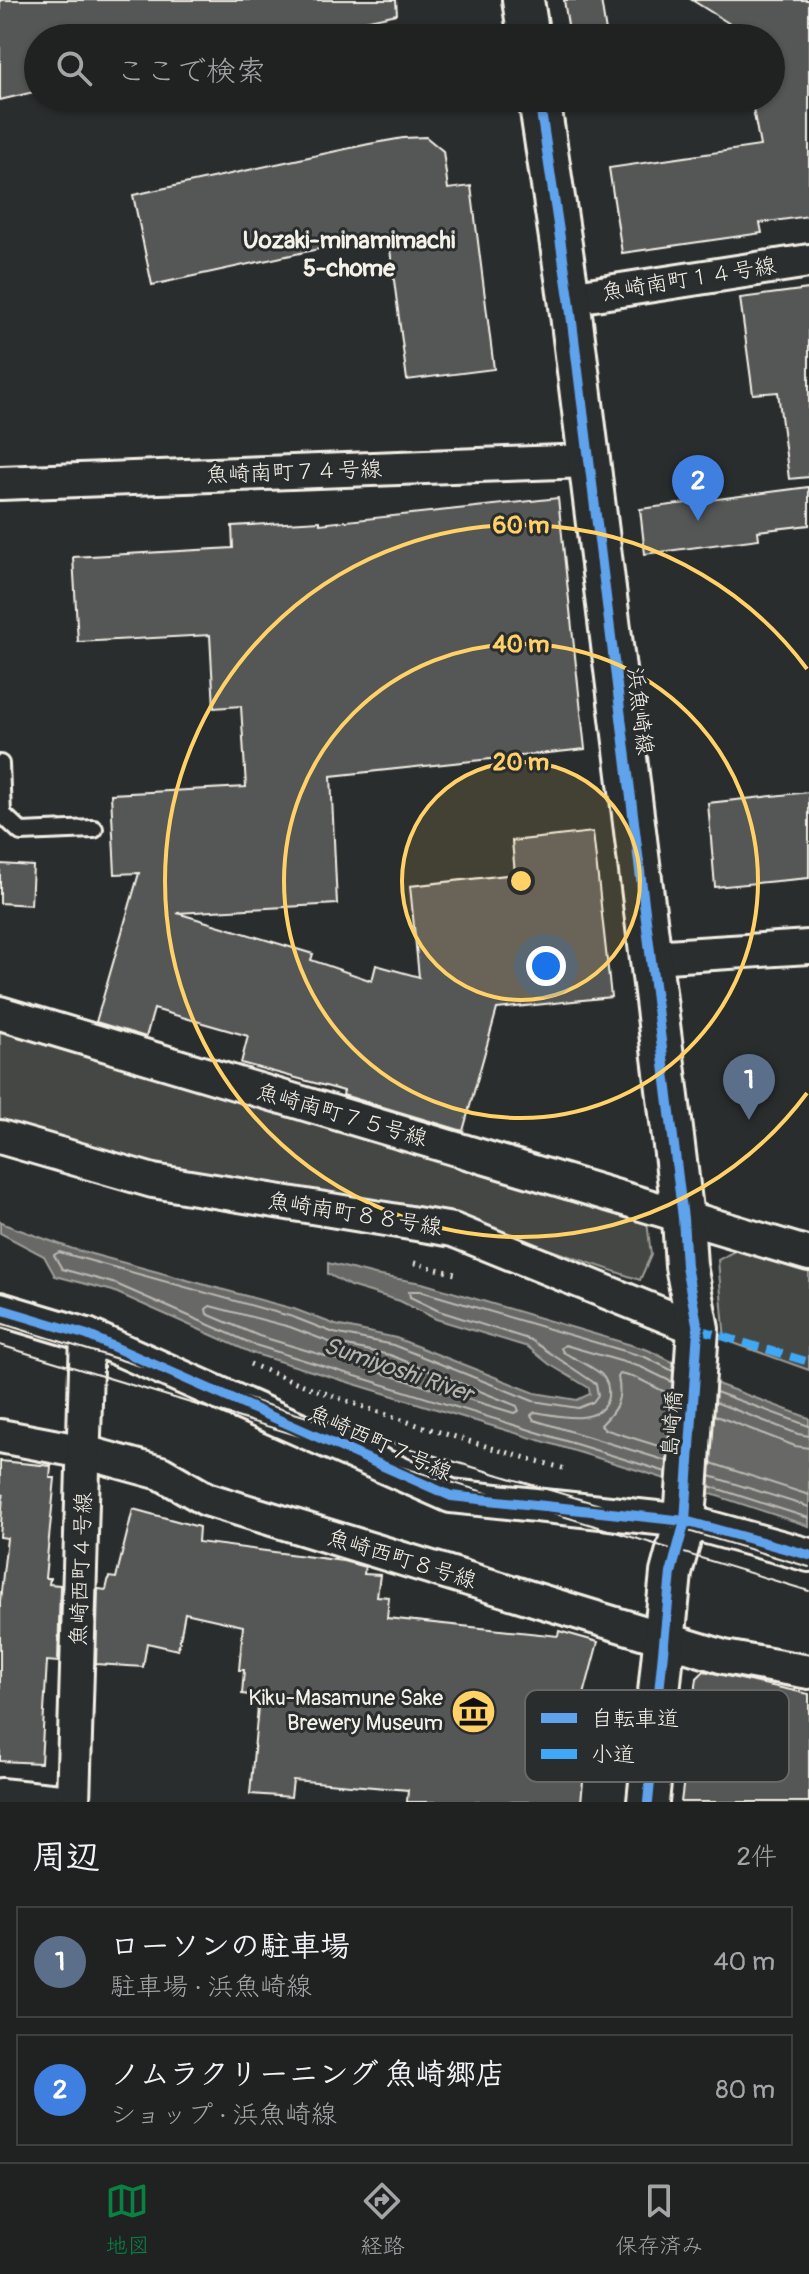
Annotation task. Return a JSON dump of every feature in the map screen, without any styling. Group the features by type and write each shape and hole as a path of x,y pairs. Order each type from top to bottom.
{"street":[{"path":"523,0 527,24"},
{"name":"浜魚崎線","path":"541,112 569,298 683,1218 686,1266 698,1329"},
{"name":"魚崎南町１４号線","path":"569,298 809,261"},
{"name":"魚崎南町７４号線","path":"0,483 588,461"},
{"path":"651,957 809,947"},
{"name":"魚崎南町７５号線","path":"0,1013 809,1254"},
{"name":"魚崎南町８８号線","path":"0,1137 153,1181 453,1230 698,1329"},
{"name":"魚崎西町７号線","path":"0,1309 87,1335 451,1496 685,1521 809,1555"},
{"name":"島崎橋","path":"660,1690 671,1573 685,1521 698,1329"},
{"name":"魚崎西町４号線","path":"72,1802 87,1335"},
{"name":"魚崎西町８号線","path":"0,1436 84,1452 161,1473 206,1499 724,1657 809,1672"},
{"name":"島崎橋","path":"648,1802 650,1782"},
{"path":"0,1795 72,1802"}],"lane":[{"path":"0,764 2,814 21,832 94,829"}],"path":[{"path":"410,1262 466,1277"},
{"path":"247,1363 460,1440 567,1469"}],"shaded area":[{"path":"0,1027 646,1213 651,1255 640,1280 457,1218 157,1169 0,1119"},
{"path":"738,1249 809,1268 809,1370 725,1340 718,1260"}],"water":[{"name":"Sumiyoshi River","path":"0,1221 73,1249 294,1309 336,1325 396,1338 535,1393 577,1400 590,1394 589,1388 528,1347 436,1319 400,1301 350,1286 328,1274 328,1263 422,1283 648,1350 720,1385 809,1418 809,1526 647,1473 252,1353 113,1291 55,1276 44,1256 0,1233"}],"building":[{"path":"0,0 396,0 397,14 351,24 24,24 24,94 0,100"},
{"path":"564,0 601,0 605,24 568,24"},
{"path":"692,0 809,0 809,216 760,223 762,233 622,253 609,168 760,146 754,112 785,112 785,24 730,24"},
{"path":"426,137 443,151 448,189 471,186 494,369 407,380 388,234 152,285 133,195 369,144"},
{"path":"809,289 809,477 789,479 778,392 753,394 740,298"},
{"path":"809,487 809,525 758,531 759,539 645,554 640,509"},
{"path":"558,498 585,749 331,776 337,904 177,913 313,954 311,960 372,981 376,965 419,977 410,886 515,874 512,841 593,832 611,997 497,1009 463,1131 343,1095 344,1091 241,1063 248,1036 154,1009 146,1037 96,1022 139,873 115,874 111,794 246,787 241,706 214,708 210,635 78,642 73,557 233,548 232,526 320,521 320,524"},
{"path":"809,792 809,878 715,887 708,803"},
{"path":"0,864 33,866 31,905 0,903"},
{"path":"0,1461 51,1466 50,1478 55,1478 45,1578 50,1578 49,1584 60,1585 58,1662 47,1661 41,1763 0,1761 0,1601 7,1538 0,1537 3,1495 0,1494"},
{"path":"133,1509 199,1527 198,1542 343,1561 365,1567 364,1574 380,1575 377,1596 389,1597 387,1618 558,1636 559,1631 598,1642 585,1690 525,1690 525,1782 583,1782 581,1802 407,1802 408,1790 293,1780 291,1797 250,1794 259,1696 242,1694 244,1670 239,1670 243,1626 185,1613 178,1650 147,1643 143,1667 96,1664 98,1589 106,1590 109,1577 116,1578"},
{"path":"704,1671 809,1694 809,1802 681,1802 684,1782 789,1782 789,1690 695,1690 697,1678"}],"tram line":[{"path":"0,1323 809,1567"},
{"path":"0,1345 809,1591"}],"marked path":[{"path":"698,1329 809,1362"}],"cycle path":[{"path":"541,112 569,298 683,1218 686,1266 698,1329 685,1521 671,1573 659,1690"},
{"path":"0,1309 87,1335 451,1496 685,1521 809,1555"},
{"path":"648,1802 650,1782"}],"place":[{"name":"ノムラクリーニング 魚崎郷店","path":"698,521"},
{"name":"ローソンの駐車場","path":"749,1120"},
{"name":"Kiku-Masamune Sake Brewery Museum","path":"474,1711"}],"district":[{"name":"Uozaki-minamimachi 5-chome","path":"349,254"}]}
